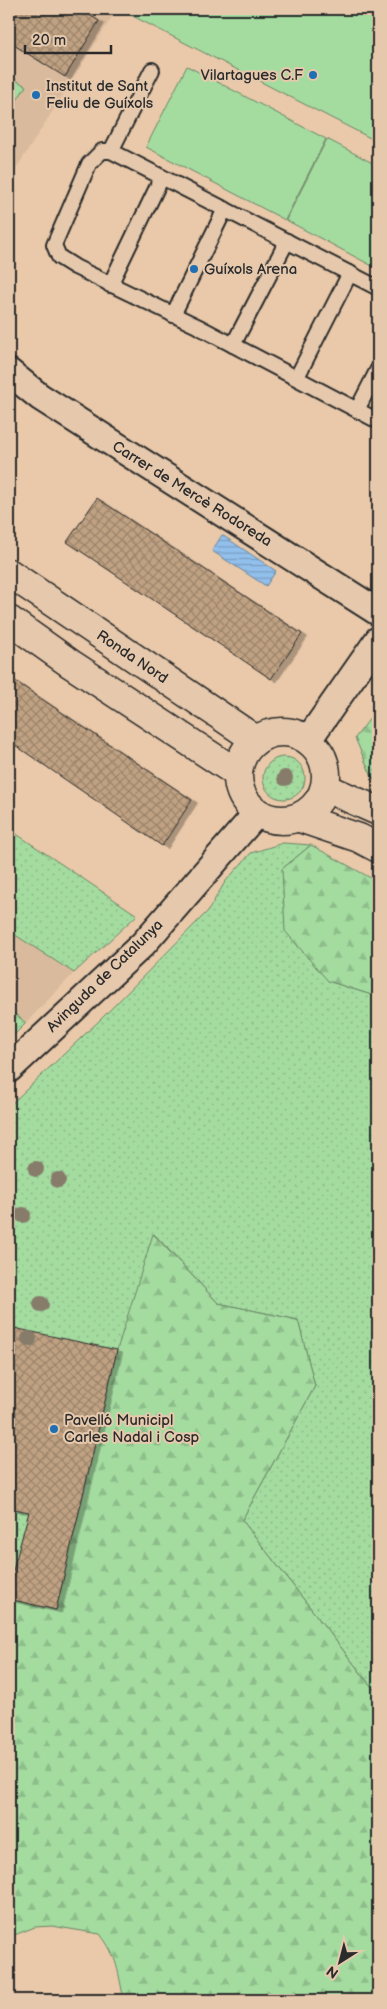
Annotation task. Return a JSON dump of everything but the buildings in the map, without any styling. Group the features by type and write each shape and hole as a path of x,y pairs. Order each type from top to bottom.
{"street":[{"name":"Carrer de Mercè Rodoreda","path":"9,372 40,397 378,612"},
{"name":"Ronda Nord","path":"9,573 256,740"},
{"path":"9,620 238,773"},
{"path":"308,740 378,640"},
{"path":"282,732 296,734 308,740 318,749 324,761 327,774 326,788 320,800 300,818 285,821 270,819 256,813 246,802 239,788 238,773 246,749 256,740 268,734 282,732"},
{"path":"326,788 378,811"},
{"name":"Avinguda de Catalunya","path":"9,1069 142,944 256,813"},
{"path":"300,818 359,838 378,848"}],"lane":[{"path":"111,151 152,70"},
{"path":"378,288 111,151 102,151 89,164 54,246 59,257 110,285 297,377 378,421"},
{"path":"110,285 162,176"},
{"path":"173,315 226,209"},
{"path":"233,345 287,241"},
{"path":"297,377 350,273"},
{"path":"357,410 378,369"}],"shaded area":[{"name":"Institut de Sant Feliu de Guíxols","path":"9,9 117,9 9,180"},
{"path":"9,931 74,973 9,1040"}],"green space":[{"name":"Vilartagues C.F","path":"119,9 378,9 378,142"},
{"path":"187,66 326,139 285,220 146,147"},
{"path":"9,76 26,86 9,113"},
{"path":"327,139 378,166 378,269 286,220"},
{"path":"378,708 378,780 372,777 355,738"},
{"path":"280,757 288,757 299,763 305,778 299,793 288,799 280,799 269,793 263,782 263,774 269,763"},
{"path":"9,829 137,915 74,973 9,931"},
{"path":"283,843 311,845 282,869 328,981 378,997 378,1695 242,1520 315,1386 298,1320 218,1303 154,1234 56,1610 9,1599 9,1106 100,1020 208,911 225,882 251,853"},
{"path":"311,845 378,882 378,997 328,981 285,931 282,869"},
{"path":"9,1009 26,1023 9,1040"},
{"path":"153,1234 218,1303 298,1320 315,1386 242,1520 378,1695 378,2000 124,2000 114,1958 100,1934 52,1926 35,1927 9,1937 9,1701 11,1693 9,1688 9,1599 56,1610 117,1350"}],"water":[{"path":"222,535 276,571 266,586 212,551"}],"place":[{"name":"Vilartagues C.F","path":"313,75"},
{"name":"Institut de Sant Feliu de Guíxols","path":"36,95"},
{"name":"Guíxols Arena","path":"194,269"},
{"name":"Pavelló Municipl Carles Nadal i Cosp","path":"54,1429"}]}
